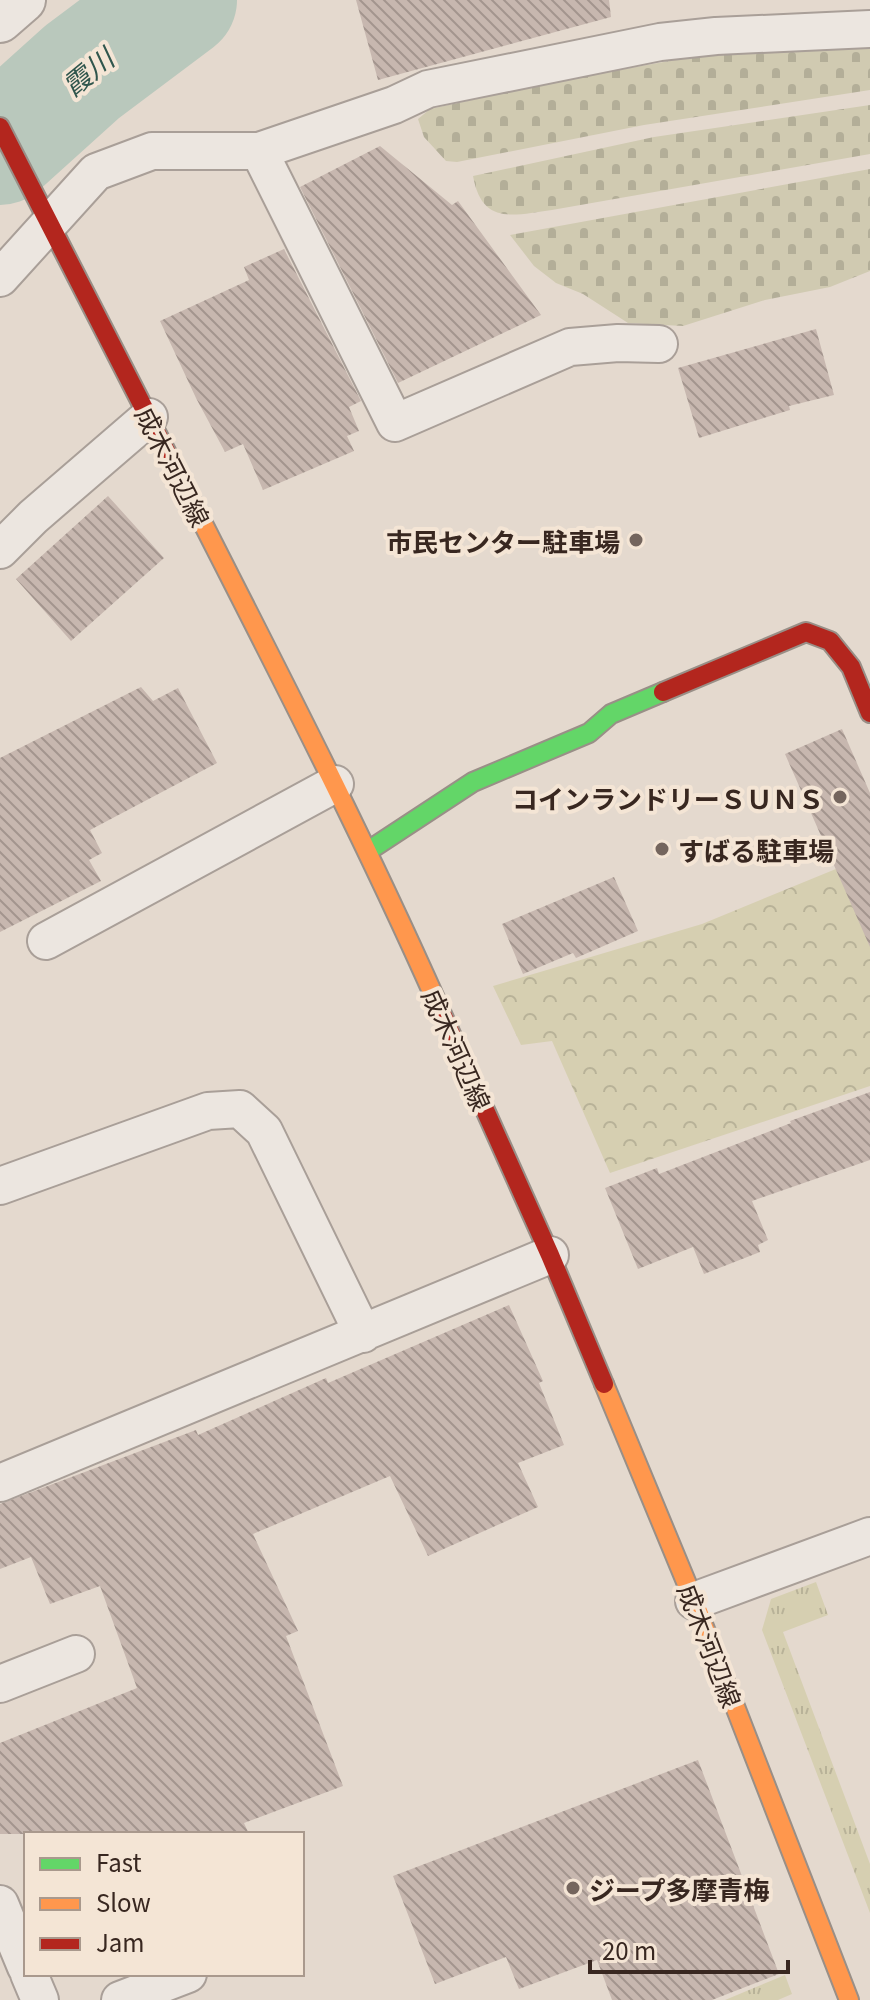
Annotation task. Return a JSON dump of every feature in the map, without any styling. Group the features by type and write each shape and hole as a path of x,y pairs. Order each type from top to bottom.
{"main road":[{"name":"成木河辺線","path":"0,127 368,851 550,1255 694,1601 849,2000"},
{"path":"368,851 473,782 589,733 611,714 806,632 830,641 851,667 870,713"}],"street":[{"path":"0,20 23,0"}],"lane":[{"path":"0,278 44,211 96,172 152,151 259,151 394,105 428,89 644,45 716,36 870,29"},
{"path":"259,151 395,423 570,347 659,344"},
{"path":"0,550 33,517 149,417"},
{"path":"46,941 335,784"},
{"path":"0,1186 208,1111 240,1109 264,1131 363,1334"},
{"path":"0,1483 550,1255"},
{"path":"694,1601 870,1536"},
{"path":"0,1684 76,1654"},
{"path":"0,1904 24,1962"},
{"path":"30,1976 40,2000"},
{"path":"120,2000 183,1976"}],"green space":[{"path":"870,44 870,90 644,125 457,162 446,161 424,137 418,119 430,109 564,80 719,52"},
{"path":"870,105 870,154 513,215 492,210 484,203 473,176 654,137"},
{"path":"870,169 870,271 830,287 765,300 683,326 628,323 583,294 556,283 534,266 510,235"},
{"path":"870,855 870,1086 610,1173 552,1041 521,1045 493,986 702,924"},
{"path":"816,1582 828,1615 783,1632 870,1864 870,1913 762,1630 771,1599"},
{"path":"785,1975 792,1994 778,2000 725,2000"}],"building":[{"path":"356,0 609,0 611,17 378,80"},
{"path":"380,146 452,205 458,201 541,315 398,383 300,187"},
{"path":"284,249 361,401 349,407 359,431 347,436 354,451 263,490 243,444 225,452 160,321 249,280 244,267"},
{"path":"816,329 834,395 789,406 790,410 699,438 678,368"},
{"path":"108,496 164,558 71,641 16,579"},
{"path":"141,687 153,701 178,688 217,763 90,830 102,853 89,860 101,881 0,932 0,758"},
{"path":"842,729 870,793 870,947 785,754"},
{"path":"614,877 638,931 576,958 573,953 523,974 502,924"},
{"path":"870,1092 870,1160 752,1201 768,1240 758,1245 760,1252 704,1274 693,1247 638,1269 605,1188 657,1168 659,1174"},
{"path":"509,1305 543,1381 539,1383 564,1445 518,1463 538,1507 428,1556 390,1476 253,1534 298,1631 286,1636 343,1786 244,1823 248,1832 0,1834 0,1743 137,1688 100,1586 50,1604 31,1557 0,1569 0,1504 196,1430 198,1435 326,1378 328,1383"},
{"name":"ジープ多摩青梅","path":"698,1760 779,1974 712,2000 612,2000 597,1960 519,1989 506,1957 435,1984 393,1876"}],"waterway":[{"name":"霞川","path":"0,146 82,72 178,0"}],"traffic: fast":[{"path":"368,851 473,782 589,733 611,714 663,692"}],"traffic: slow":[{"path":"194,506 350,816 438,1005"},
{"path":"604,1384 694,1601 849,2000"}],"traffic: jam":[{"path":"0,127 194,506"},
{"path":"663,692 806,632 830,641 851,667 870,713"},
{"path":"438,1005 604,1384"}],"place":[{"name":"市民センター駐車場","path":"636,540"},
{"name":"コインランドリーＳＵＮＳ","path":"840,797"},
{"name":"すばる駐車場","path":"662,849"},
{"name":"ジープ多摩青梅","path":"573,1888"}]}
